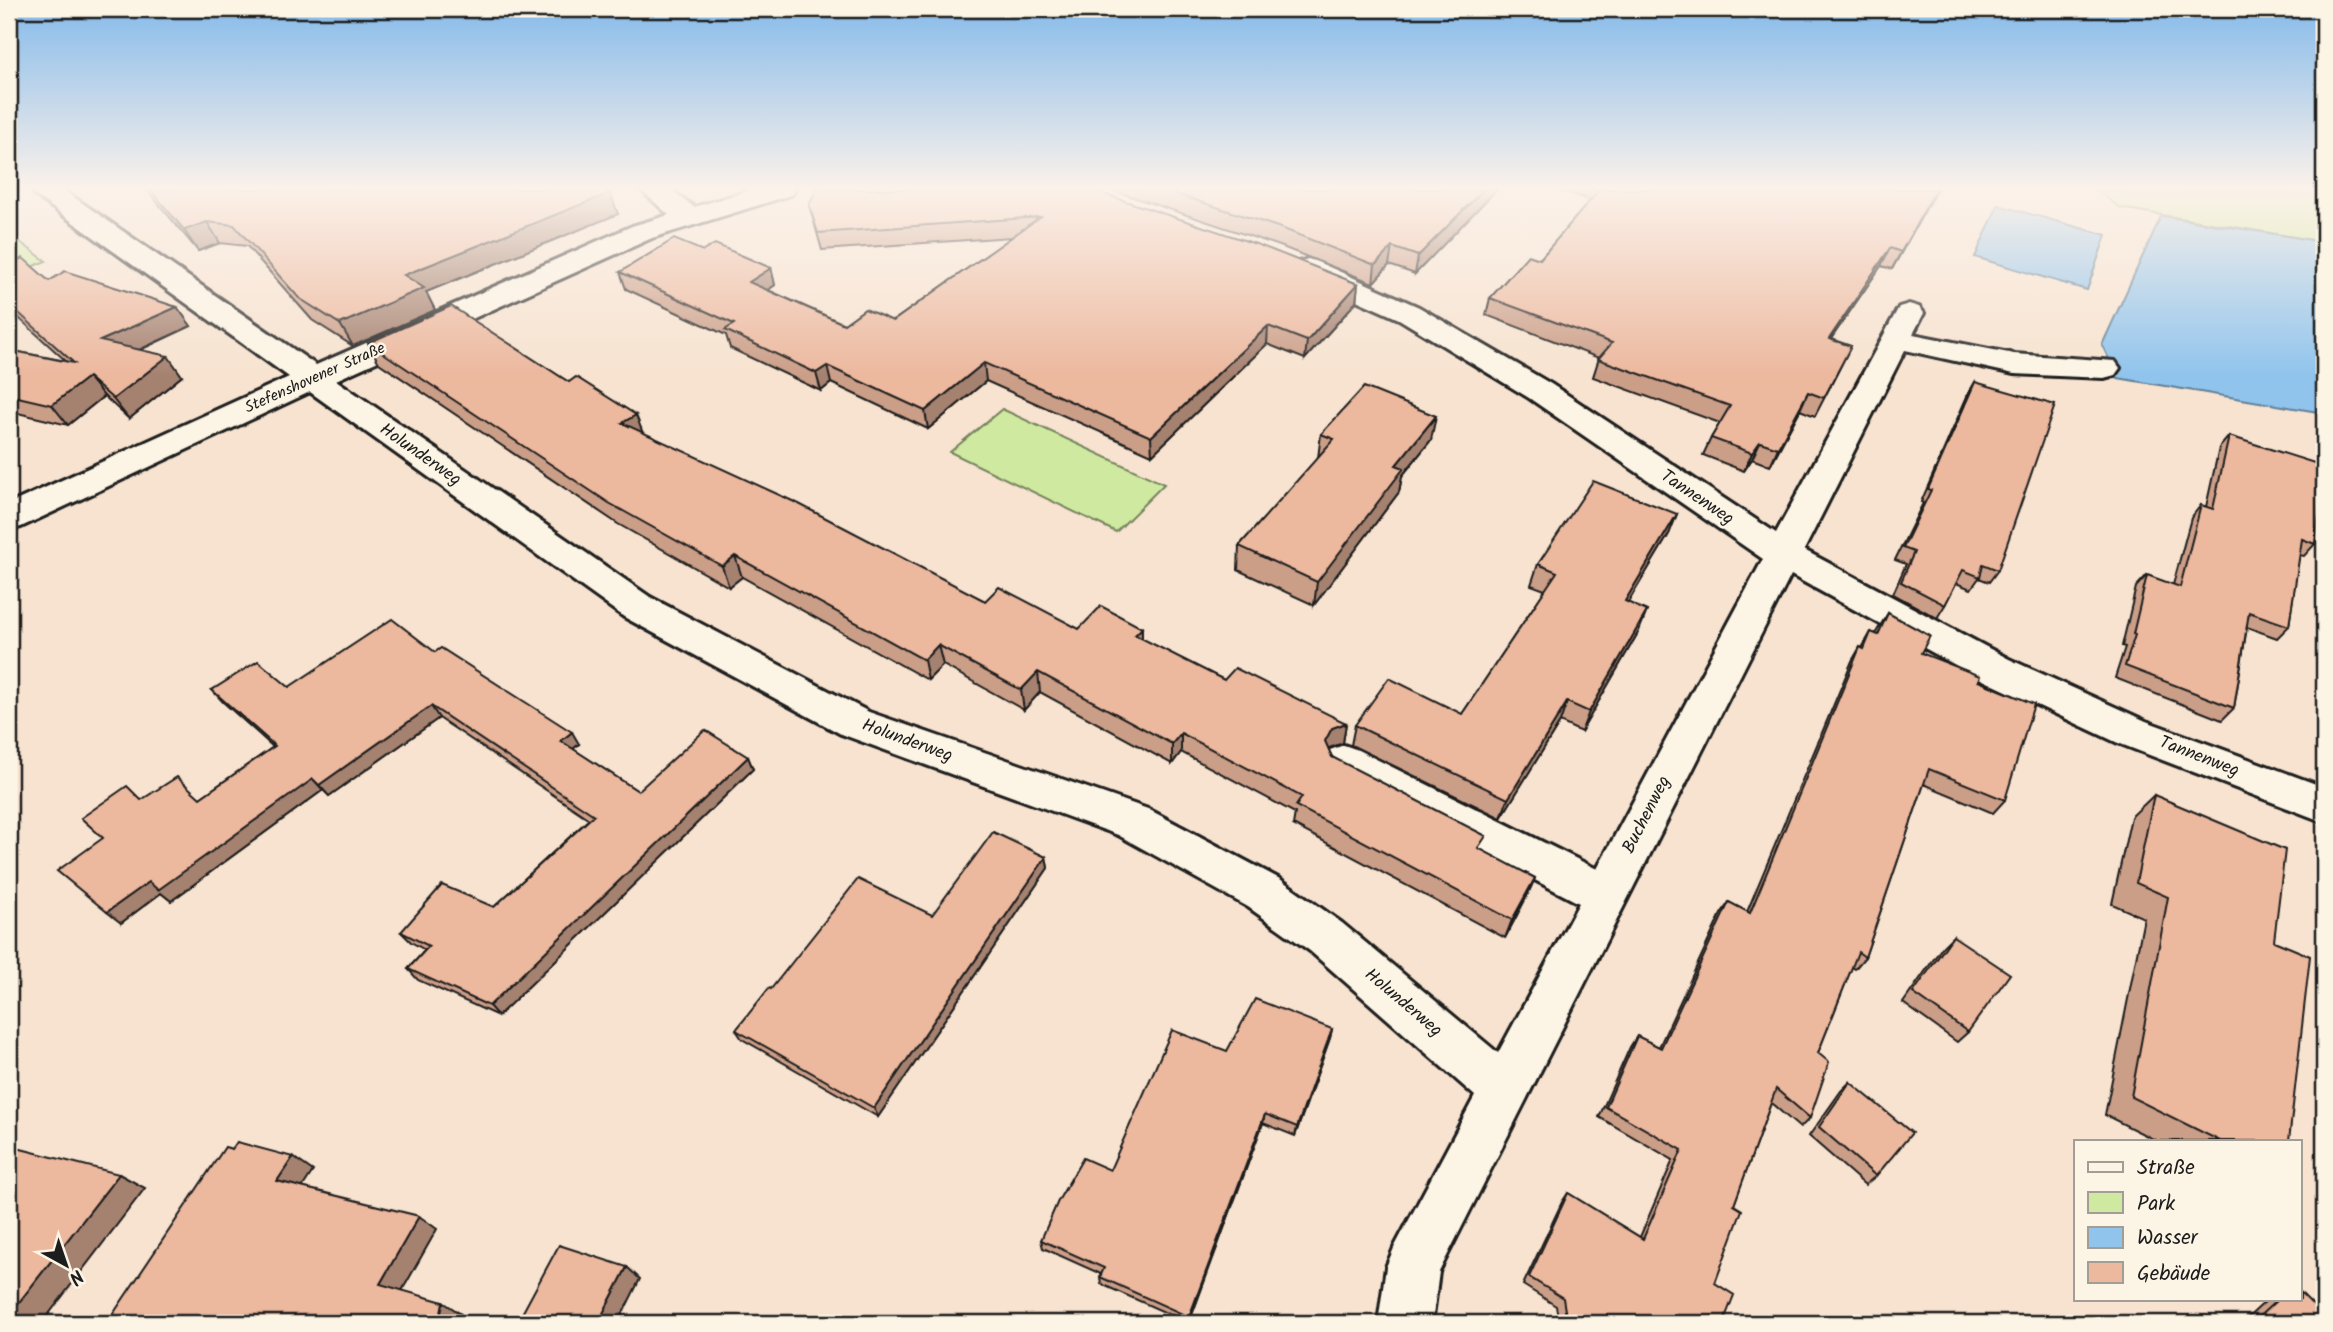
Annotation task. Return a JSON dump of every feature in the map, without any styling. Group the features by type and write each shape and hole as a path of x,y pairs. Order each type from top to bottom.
{"street":[{"name":"Holunderweg","path":"131,251 637,607 855,723 1133,822 1264,892 1326,937 1504,1089"},
{"name":"Stefenshovener Straße","path":"9,518 311,379 601,251"},
{"name":"Tannenweg","path":"1282,259 1334,278 1409,313 1540,391 1783,555 2008,675 2132,732 2324,804"},
{"name":"Buchenweg","path":"1405,1323 1413,1267 1902,326 2014,364 2104,368"},
{"path":"1344,762 1605,895"}],"green space":[{"path":"9,251 33,251 46,261 9,276"},
{"path":"1002,409 1164,484 1116,532 950,452"}],"water":[{"path":"1978,251 2100,251 2087,290 1975,257"},
{"path":"2145,251 2324,251 2324,413 2118,378 2102,345"}],"building":[{"path":"257,251 464,251 404,275 424,288 340,324 299,298"},
{"path":"654,251 732,251 771,268 749,282 844,324 865,309 893,321 992,251 1275,251 1358,284 1307,341 1268,326 1151,437 984,363 925,411 827,366 816,373 725,330 734,324 620,272"},
{"path":"1340,251 1388,251 1375,265"},
{"path":"1404,251 1423,251 1418,256"},
{"path":"1547,251 1888,251 1829,339 1851,346 1824,398 1808,392 1778,448 1760,442 1752,453 1711,438 1730,406 1598,359 1612,343 1490,298 1528,255 1540,259"},
{"path":"23,258 49,281 65,271 177,307 100,341 168,356 113,399 88,377 52,405 9,395 9,350 74,363 9,304 9,264"},
{"path":"451,306 569,382 576,377 636,415 622,423 799,504 985,601 999,587 1079,629 1101,606 1142,628 1135,635 1224,680 1235,668 1346,723 1332,728 1325,741 1332,757 1486,836 1478,848 1535,878 1512,920 1296,806 1302,797 1181,733 1172,744 1038,672 1021,690 938,645 924,660 735,556 722,566 609,503 368,343"},
{"path":"1975,382 2055,405 1998,570 1983,564 1980,577 1963,570 1945,605 1901,582 1914,552 1903,548 1931,490 1928,489"},
{"path":"1364,387 1436,416 1396,465 1404,468 1317,582 1239,546 1334,439 1321,434"},
{"path":"2229,436 2324,466 2315,544 2302,539 2289,626 2249,612 2234,708 2125,666 2135,635 2133,634 2147,575 2180,587 2201,505 2213,509"},
{"path":"1593,481 1677,514 1625,601 1647,611 1589,712 1567,702 1508,799 1355,725 1389,678 1462,714 1557,572 1538,564"},
{"path":"1888,613 1930,636 1921,653 1980,676 1978,681 2034,704 2005,800 1929,769 1865,957 1858,952 1818,1053 1829,1062 1810,1118 1776,1089 1734,1205 1742,1210 1715,1283 1734,1295 1723,1323 1567,1323 1563,1298 1529,1277 1568,1193 1643,1239 1682,1150 1606,1107 1637,1036 1661,1048 1729,902 1750,913 1860,647 1864,649 1871,632 1878,635"},
{"path":"392,619 435,652 441,648 572,732 561,741 638,791 705,730 748,757 489,1006 408,969 429,946 401,932 442,885 494,907 594,815 431,706 319,785 313,779 158,890 149,882 107,912 57,871 103,838 81,818 127,786 141,800 177,777 200,798 275,746 212,690 258,661 289,687"},
{"path":"2154,795 2285,850 2274,941 2310,956 2289,1140 2218,1140 2131,1097 2168,897 2136,883"},
{"path":"993,832 1046,857 874,1108 736,1030 858,879 932,915"},
{"path":"1953,936 2010,974 1968,1032 1913,993"},
{"path":"1255,999 1332,1029 1297,1127 1265,1114 1189,1317 1100,1277 1104,1268 1041,1240 1058,1201 1083,1158 1110,1170 1172,1030 1227,1051"},
{"path":"1850,1082 1912,1133 1876,1176 1819,1127"},
{"path":"237,1142 293,1157 277,1181 419,1216 380,1284 443,1302 439,1323 107,1323 225,1147 232,1149"},
{"path":"9,1146 119,1174 9,1315"},
{"path":"559,1245 627,1267 598,1323 517,1323"},
{"path":"2302,1294 2324,1316 2324,1323 2252,1323 2277,1300 2302,1300"}]}
